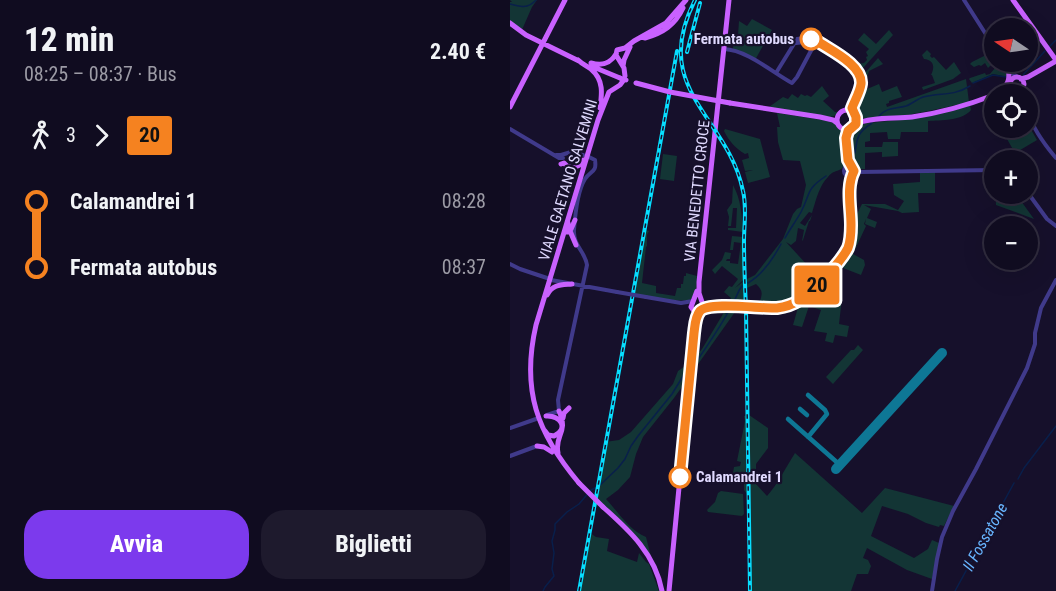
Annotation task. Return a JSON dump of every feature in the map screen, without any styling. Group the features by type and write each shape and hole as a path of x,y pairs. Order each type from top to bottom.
{"main road":[{"path":"510,107 565,0"},
{"path":"578,60 595,64 610,62 630,46 659,30 686,0"},
{"path":"613,76 608,69 609,64 634,41 670,26 678,18 686,0"},
{"name":"VIA BENEDETTO CROCE","path":"694,333 696,318 703,305 699,293 699,282 718,102 726,49 729,0"},
{"path":"1013,0 1053,59 1021,84"},
{"path":"670,19 674,20 670,26"},
{"path":"510,23 517,30 544,40 550,47 613,76"},
{"path":"531,37 537,47 535,58"},
{"path":"625,76 629,52 641,39"},
{"path":"535,58 543,49 550,47"},
{"path":"621,55 625,76"},
{"path":"578,60 596,74 609,92"},
{"path":"609,64 617,64 625,76"},
{"path":"562,158 567,166 573,168 582,164 600,106 604,75 625,76 670,92 820,117 833,120 843,129 851,129 856,124 867,120"},
{"name":"VIALE GAETANO SALVEMINI","path":"559,459 543,430 532,393 531,344 598,120 609,92 625,76"},
{"path":"602,84 616,87"},
{"path":"820,117 833,118 845,110 851,111 860,119 896,119 936,112 984,97"},
{"path":"837,123 838,115"},
{"path":"855,115 856,124"},
{"path":"586,157 592,133"},
{"path":"579,196 581,176"},
{"path":"570,214 568,228 573,228 575,220"},
{"path":"562,239 566,232 572,230 576,245"},
{"name":"VIA BENEDETTO CROCE","path":"669,591 694,341 691,304 699,282"},
{"path":"541,307 552,287 572,284"},
{"path":"693,301 698,299 702,302"},
{"path":"692,309 697,312 701,310"},
{"path":"563,419 564,413 569,408"},
{"path":"543,430 548,435 554,436 559,433 562,423 560,412"},
{"path":"559,459 557,447 564,426 560,412"},
{"path":"540,417 551,415 557,417 561,422 561,429"},
{"path":"537,446 544,439 543,430"},
{"path":"537,446 548,448 579,483 638,540 657,574 662,591"}],"street":[{"path":"964,0 984,31"},
{"path":"776,73 798,39 817,41 854,66 861,84 852,108 855,115"},
{"path":"795,43 808,42 841,58 850,67 857,79 856,88 845,110"},
{"path":"726,49 755,60 792,83 814,45"},
{"path":"841,58 844,52"},
{"path":"510,129 562,158 571,152 595,160 595,169 585,178 579,196 572,230"},
{"path":"702,302 723,307 787,306 801,299 842,257 849,245 851,235 851,172 843,129"},
{"path":"846,138 851,129"},
{"path":"1038,134 1056,158"},
{"path":"848,160 843,172 984,170"},
{"path":"845,167 848,166 851,172"},
{"path":"1036,204 1047,219 1056,226"},
{"path":"540,417 555,407 558,400 582,286 586,262 576,245"},
{"path":"510,264 549,279 681,303 692,309"},
{"path":"932,591 942,537 953,511 1027,368 1034,349 1041,308 1056,280"},
{"path":"681,303 693,301"},
{"path":"701,310 712,306"},
{"path":"510,428 560,412 558,400"},
{"path":"510,456 537,446"}],"green space":[{"path":"510,0 537,0 521,32 510,23 510,2 512,2"},
{"path":"752,19 772,30 755,60 733,49 734,35 738,35 739,21 747,26"},
{"path":"889,30 893,35 863,68 845,57 847,52 857,64 864,63 868,56 866,52 869,49 858,40 864,33 876,44"},
{"path":"927,50 930,56 934,57 946,70 954,62 961,73 953,79 923,90 922,87 935,83 931,75 933,64 924,59 922,55"},
{"path":"984,56 984,64 981,66 974,67 970,64"},
{"path":"878,58 883,64 869,71 865,85 867,89 879,84 882,92 897,86 902,97 889,101 886,104 887,107 966,79 969,102 895,117 867,119 859,117 853,110 865,73"},
{"path":"1007,72 1008,77 993,74 972,83 969,79 985,73"},
{"path":"822,86 829,96 823,101 835,112 839,112 834,116 769,107 783,97 788,99 792,94 798,98 801,94 811,97"},
{"path":"970,105 971,110 962,116 928,121 928,132 901,132 900,139 888,139 887,132 870,133 870,141 865,142 865,147 882,147 883,142 898,142 898,156 882,157 882,152 865,153 865,169 856,169 849,157 848,134 858,124 899,120"},
{"path":"777,113 835,122 845,134 847,162 825,181 812,213 809,212 800,223 805,226 812,215 803,240 804,230 798,228 796,241 791,245 786,242 821,280 837,263 850,241 850,203 853,203 854,220 862,204 885,204 898,210 904,201 894,195 893,184 920,182 920,172 935,172 935,193 918,193 919,212 902,213 864,205 871,209 867,218 877,222 875,228 865,224 866,219 864,224 866,226 853,254 864,260 865,265 861,275 838,266 826,279 842,298 839,324 849,326 847,337 835,335 833,343 825,341 827,333 814,331 821,310 809,306 802,327 793,325 799,304 780,308 762,308 764,302 760,301 762,293 760,288 756,284 747,288 747,279 755,275 783,239 793,214 801,207 806,185 800,161 783,160 778,142 777,127 780,127"},
{"path":"725,129 760,139 770,177 748,183 745,172 753,170 745,171 742,160 749,158 748,153 745,154 733,144 724,131"},
{"path":"1036,138 1037,140 1020,150 1013,150 1007,139"},
{"path":"663,154 677,156 674,181 660,179"},
{"path":"733,185 742,214 743,232 728,230 728,228 736,228 737,208 733,208 731,226 728,226 727,210 732,203"},
{"path":"1023,204 1032,216 1026,216 996,205"},
{"path":"645,230 649,231 642,283 656,286 656,293 675,296 677,288 681,288 683,284 686,273 697,276 695,292 691,299 673,300 633,294"},
{"path":"732,236 743,237 744,279 735,288 744,281 744,310 735,312 674,398 643,437 630,477 606,499 629,526 646,537 651,557 603,507 594,505 605,442 619,440 631,432 673,384 678,371 691,362 702,349 731,298 724,292 738,279 722,266 715,274 712,270 722,260 725,252 731,253 730,259 726,261 738,264 741,243 734,242 733,250 730,250"},
{"path":"858,345 863,350 833,384 826,377"},
{"path":"749,415 768,428 768,448 756,464 756,484 767,496 795,453 862,513 885,488 954,506 944,526 939,527 882,506 871,536 914,558 928,549 932,540 939,543 932,579 907,570 867,548 863,558 868,560 871,566 868,574 857,574 851,591 751,591"},
{"path":"744,416 746,416 747,494 744,490 744,480 732,479 734,467 740,466 741,462 737,461"},
{"path":"721,491 743,494 744,514 742,516 708,512 707,510"},
{"path":"590,533 596,537 609,539 607,551 637,562 639,553 649,564 659,591 579,591"}],"waterway":[{"path":"510,4 524,7 536,0"},
{"path":"1049,47 1056,40"},
{"path":"1023,75 1045,51"},
{"path":"973,83 993,75 1006,77"},
{"path":"879,116 888,110 906,106 923,97 952,93 970,86"},
{"path":"855,153 859,135 872,123"},
{"path":"785,238 801,212 809,192 826,176"},
{"path":"748,283 767,266 781,244"},
{"path":"694,365 720,327 742,286"},
{"path":"543,591 554,576 552,541 555,524 618,468 631,446 672,394 688,368"},
{"name":"Il Fossatone","path":"1018,479 1056,426"},
{"name":"Il Fossatone","path":"955,591 1014,483"}],"taxiway":[{"path":"808,395 827,414 808,437"},
{"path":"800,409 807,415"},
{"path":"788,419 840,465"}],"runway":[{"path":"836,469 942,353"}],"railway":[{"path":"695,0 683,31 681,57 686,80 696,101 735,165 745,204 750,591"},
{"path":"687,52 700,3"},
{"path":"579,591 677,51"}],"bus line":[{"name":"20","path":"680,477 694,333 696,318 701,310 712,306 780,308 796,303 807,295 837,263 847,250 850,241 850,181 854,171 848,160 846,138 848,131 854,127 857,120 852,108 861,84 860,78 854,66 811,39"}],"place":[{"name":"Fermata autobus","path":"811,39"},
{"name":"Calamandrei 1","path":"680,477"}]}
